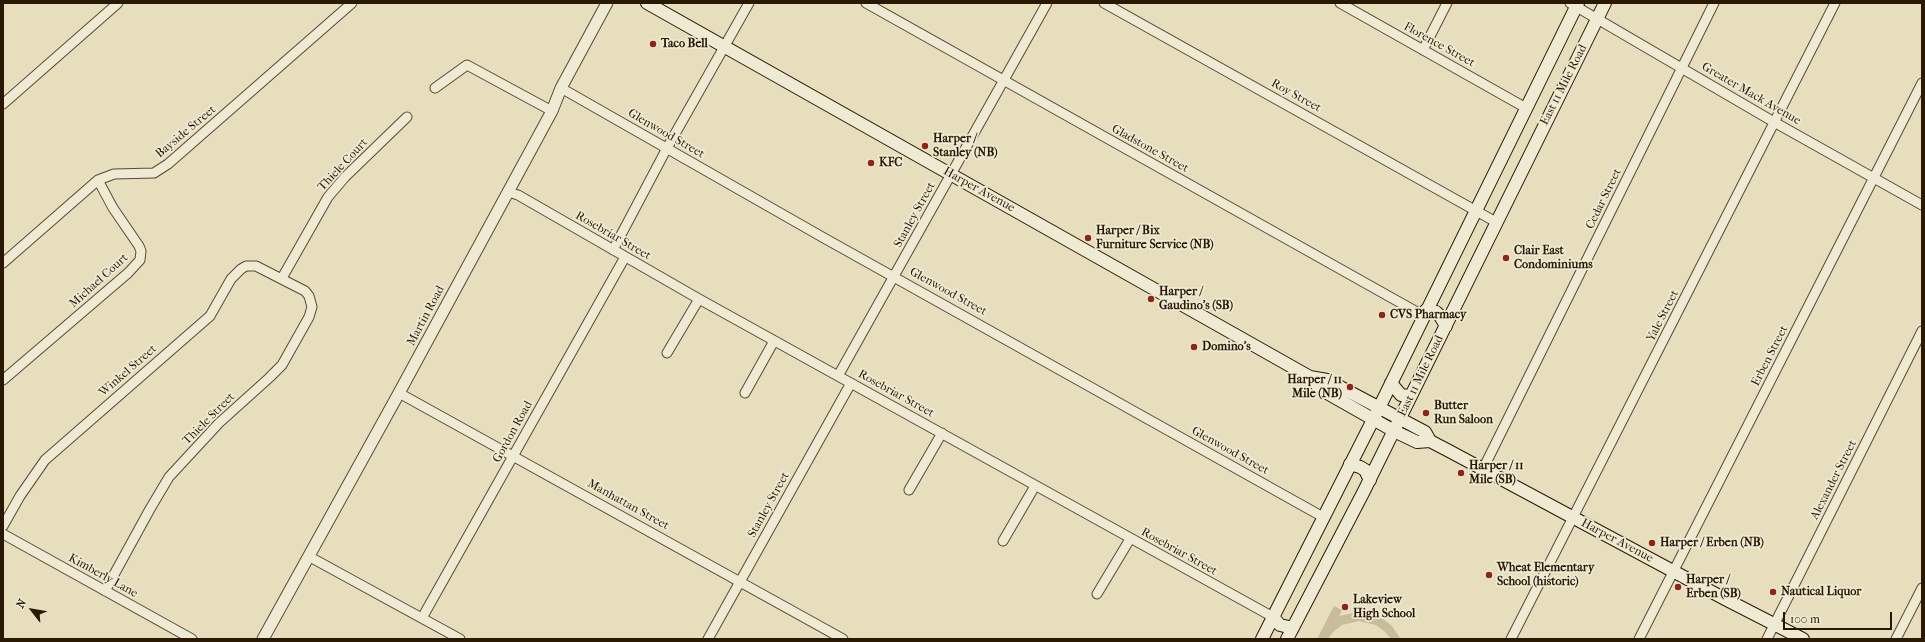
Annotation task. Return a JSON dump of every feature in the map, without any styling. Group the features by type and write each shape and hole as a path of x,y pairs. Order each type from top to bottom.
{"main road":[{"name":"Harper Avenue","path":"647,3 1310,377 1327,380 1425,432 1430,442"},
{"name":"East 11 Mile Road","path":"1287,639 1370,480 1604,3"},
{"name":"East 11 Mile Road","path":"1262,639 1379,408 1526,108 1575,4"},
{"path":"1425,313 1432,311 1440,316 1446,326"},
{"name":"Harper Avenue","path":"1310,377 1320,389 1394,431 1418,442 1430,442 1803,639"},
{"path":"1391,383 1401,395 1410,396"},
{"path":"1350,464 1365,470 1370,480"},
{"path":"1273,617 1280,625 1293,628"}],"street":[{"path":"3,104 118,3"},
{"name":"Bayside Street","path":"3,263 98,180 114,174 154,172 162,168 352,3"},
{"name":"Martin Road","path":"263,639 310,557 399,394 552,111 561,88 607,3"},
{"path":"613,250 667,148 749,3"},
{"name":"Gladstone Street","path":"866,3 1425,313"},
{"name":"Stanley Street","path":"838,376 1047,3"},
{"name":"Roy Street","path":"1104,3 1476,211"},
{"name":"Florence Street","path":"1340,3 1526,108"},
{"path":"1423,50 1447,3"},
{"name":"Cedar Street","path":"1483,469 1714,3"},
{"name":"Yale Street","path":"1511,639 1574,518 1835,3"},
{"name":"Greater Mack Avenue","path":"1575,4 1597,19 1774,122 1922,205"},
{"path":"435,88 467,65 552,111"},
{"name":"Erben Street","path":"1639,639 1922,83"},
{"name":"Glenwood Street","path":"561,88 824,238 1323,517"},
{"name":"Thiele Court","path":"282,278 328,197 346,176 407,117"},
{"name":"Michael Court","path":"3,380 128,273 140,260 141,251 139,246 113,208 98,180"},
{"name":"Rosebriar Street","path":"508,192 518,195 774,341 1273,617"},
{"path":"1476,211 1496,222"},
{"name":"Gordon Road","path":"422,618 625,257"},
{"name":"Winkel Street","path":"3,526 20,496 45,460 210,316 236,272 246,266 251,265 282,278"},
{"name":"Thiele Street","path":"105,591 150,509 169,478 219,423 269,378 291,350 309,317 312,301 305,291 282,278"},
{"path":"667,353 699,299"},
{"name":"Alexander Street","path":"1767,639 1922,331"},
{"path":"745,393 774,341"},
{"name":"Stanley Street","path":"708,639 851,383"},
{"name":"Manhattan Street","path":"399,394 514,456 843,639"},
{"path":"909,490 942,433"},
{"path":"1003,541 1035,486"},
{"name":"Kimberly Lane","path":"3,534 192,639"},
{"path":"1097,594 1130,539"},
{"path":"310,557 460,639"},
{"path":"1896,639 1922,588"}],"shaded area":[{"path":"1334,606 1342,610 1339,616 1359,612 1380,617 1391,625 1401,639 1391,639 1376,625 1359,621 1342,625 1333,632 1328,639 1317,639"}],"place":[{"name":"Taco Bell","path":"653,44"},
{"name":"Harper / Stanley (NB)","path":"925,146"},
{"name":"KFC","path":"871,163"},
{"name":"Harper / Bix Furniture Service (NB)","path":"1088,238"},
{"name":"Clair East Condominiums","path":"1506,258"},
{"name":"Harper / Gaudino's (SB)","path":"1151,299"},
{"name":"CVS Pharmacy","path":"1382,315"},
{"name":"Domino's","path":"1194,347"},
{"name":"Harper / 11 Mile (NB)","path":"1350,387"},
{"name":"Butter Run Saloon","path":"1426,413"},
{"name":"Harper / 11 Mile (SB)","path":"1461,473"},
{"name":"Harper / Erben (NB)","path":"1652,543"},
{"name":"Wheat Elementary School (historic)","path":"1489,575"},
{"name":"Harper / Erben (SB)","path":"1678,587"},
{"name":"Nautical Liquor","path":"1773,592"},
{"name":"Lakeview High School","path":"1345,607"}]}
